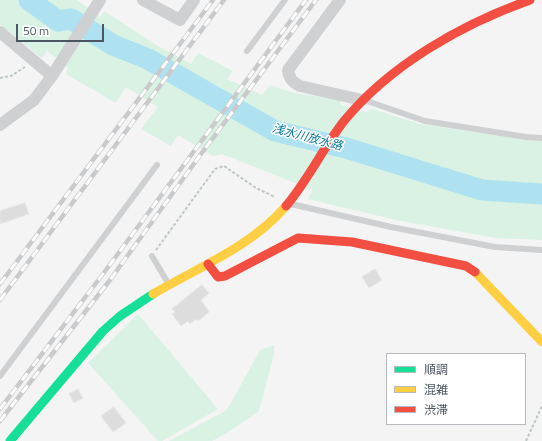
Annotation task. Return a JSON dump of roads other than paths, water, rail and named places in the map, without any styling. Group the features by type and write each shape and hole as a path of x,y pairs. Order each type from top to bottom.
{"street":[{"path":"0,125 34,100 54,72 100,0"},
{"path":"143,0 180,20 194,0"},
{"path":"340,0 288,70 289,76 292,82 300,86 360,102"},
{"path":"10,441 89,346 127,310 168,284 208,264 254,234 271,220 287,203 360,102 397,68 421,52 483,20 514,5 530,0"},
{"path":"0,32 35,62 54,72"},
{"path":"208,264 212,272 218,277 225,276 298,238 352,242 466,266 481,277 542,342"}],"lane":[{"path":"247,51 284,0"},
{"path":"360,102 425,121 526,137 542,138"},
{"path":"0,376 157,165"},
{"path":"287,203 390,227 495,248 542,250"},
{"path":"152,256 168,284"}],"waterway":[{"name":"浅水川放水路","path":"29,0 58,21 71,19 113,45 148,59 275,131 346,148 482,190 542,194"}],"railway":[{"path":"0,284 213,0"},
{"path":"0,300 224,0"},
{"path":"0,409 103,274 306,0"},
{"path":"0,421 110,280 201,154 316,0"}]}
